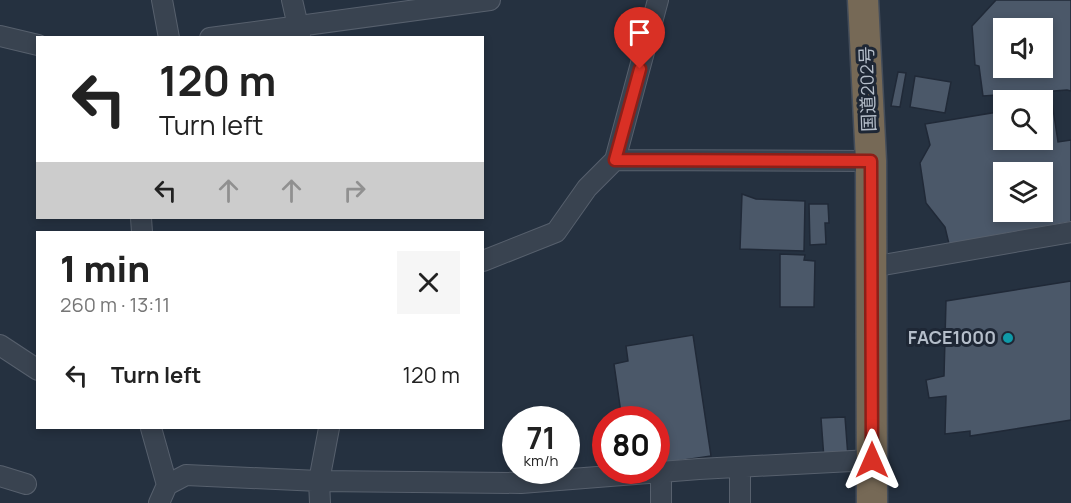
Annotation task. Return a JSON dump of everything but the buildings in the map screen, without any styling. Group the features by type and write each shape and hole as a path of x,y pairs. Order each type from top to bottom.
{"highway":[{"name":"国道202号","path":"863,0 871,161 872,503"}],"street":[{"path":"162,0 169,36"},
{"path":"292,0 299,31"},
{"path":"235,36 299,31 490,0"},
{"path":"484,261 556,232 587,188 615,160 658,0"},
{"path":"0,36 36,45"},
{"path":"615,160 871,161"},
{"path":"872,267 1071,232"},
{"path":"0,345 36,369"},
{"path":"151,429 163,494 186,475 319,481 521,483 592,477"},
{"path":"320,503 319,481 329,429"},
{"path":"670,471 872,460"},
{"path":"740,467 740,503"},
{"path":"0,476 26,484"},
{"path":"660,503 661,484"}],"place":[{"name":"FACE1000","path":"1008,338"}],"route":[{"path":"640,69 615,160 871,161 872,460"}]}
